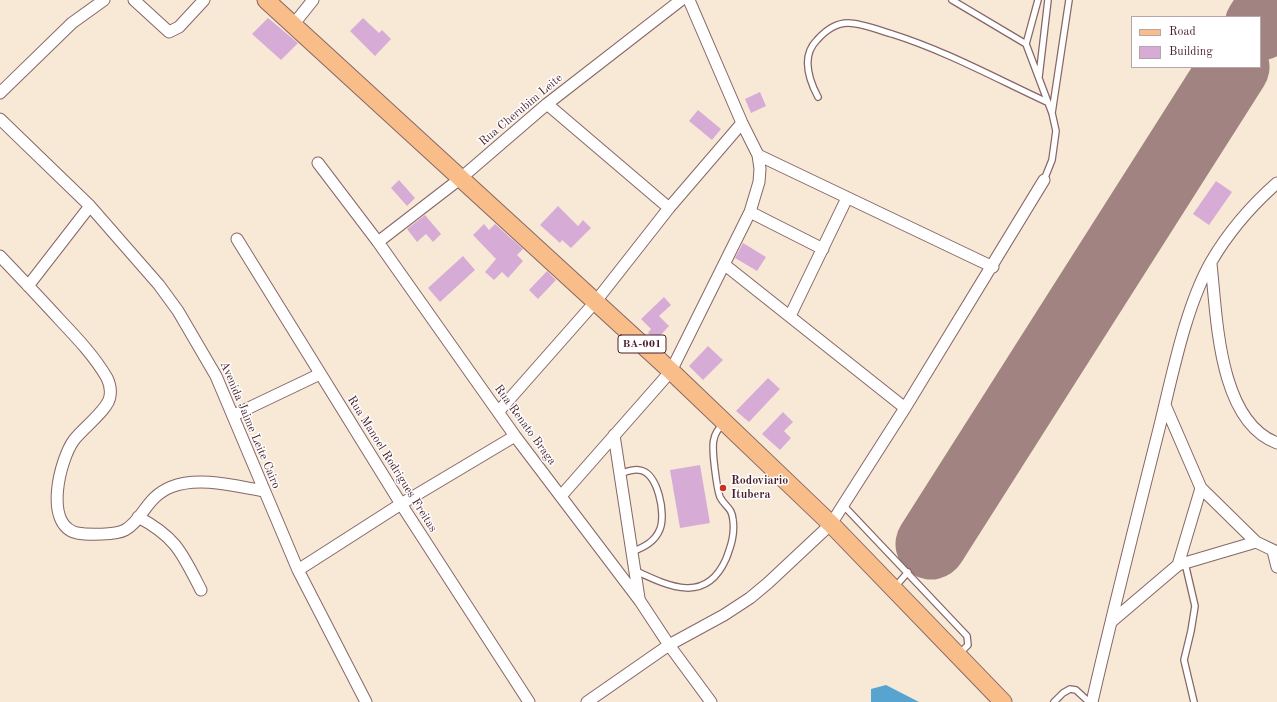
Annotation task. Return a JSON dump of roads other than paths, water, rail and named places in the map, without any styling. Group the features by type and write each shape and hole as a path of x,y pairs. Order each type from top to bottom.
{"main road":[{"name":"BA-001","path":"266,0 671,371 830,524 1003,702"}],"street":[{"path":"0,93 72,23 104,0"},
{"path":"134,0 169,32 179,27 204,0"},
{"path":"293,25 313,0"},
{"name":"Rua Cherubim Leite","path":"378,242 461,178 547,104 681,0"},
{"path":"562,496 671,371 750,212 759,182 760,169 758,155 742,123 690,0"},
{"path":"547,104 669,208"},
{"name":"Avenida Jaime Leite Cairo","path":"0,119 90,206 159,285 178,311 216,376 234,415 264,491 298,570 366,702"},
{"path":"499,411 596,301 669,208 742,123"},
{"path":"758,155 992,267"},
{"name":"Rua Renato Braga","path":"318,163 378,242 499,411 515,436 562,496 640,601 669,645 711,702"},
{"path":"587,702 669,645 724,615 750,598 768,584 830,524 905,408 1044,180"},
{"path":"1091,702 1165,405 1194,302 1211,263 1231,234 1253,207 1277,184"},
{"path":"790,316 847,198"},
{"path":"28,286 90,206"},
{"path":"750,212 823,248"},
{"name":"Rua Manoel Rodrigues Freitas","path":"237,239 401,504 529,702"},
{"path":"0,256 88,352 108,380 111,389 110,398 105,406 86,426 68,449 62,465 57,491 57,504 61,519 67,528 77,533 100,534 125,530 138,517 149,502 160,493 184,483 200,482 264,491"},
{"path":"1211,263 1222,354 1230,387 1238,408 1250,426 1277,444"},
{"path":"725,265 905,408"},
{"path":"234,415 320,374"},
{"path":"1165,405 1201,488 1256,542 1275,552 1277,567"},
{"path":"614,435 640,601"},
{"path":"298,570 401,504 515,436"},
{"path":"1182,564 1201,488"},
{"path":"138,517 157,527 170,537 180,550 201,590"},
{"path":"1111,622 1182,564 1256,542"}],"lane":[{"path":"952,0 1026,44"},
{"path":"1038,0 1026,44 1052,113 1056,131 1052,160 1044,180"},
{"path":"1039,79 1048,0"},
{"path":"1052,113 1069,0"},
{"path":"818,97 808,75 810,51 815,42 824,32 837,24 848,23 882,31 945,53 1047,102"},
{"path":"635,571 665,584 692,589 708,583 720,572 733,540 734,520 731,509 720,497 714,460 713,441 724,422"},
{"path":"620,474 640,470 645,473 653,483 661,499 663,512 660,530 654,539 648,546 632,552"},
{"path":"843,505 967,636 968,645 957,655"},
{"path":"1182,564 1195,606 1184,660 1194,702"},
{"path":"893,588 908,572"},
{"path":"1054,702 1063,693 1070,689 1076,690 1091,702"}],"water":[{"path":"886,685 919,702 871,702 871,689"}],"place":[{"name":"Rodoviario Itubera","path":"723,488"}]}
